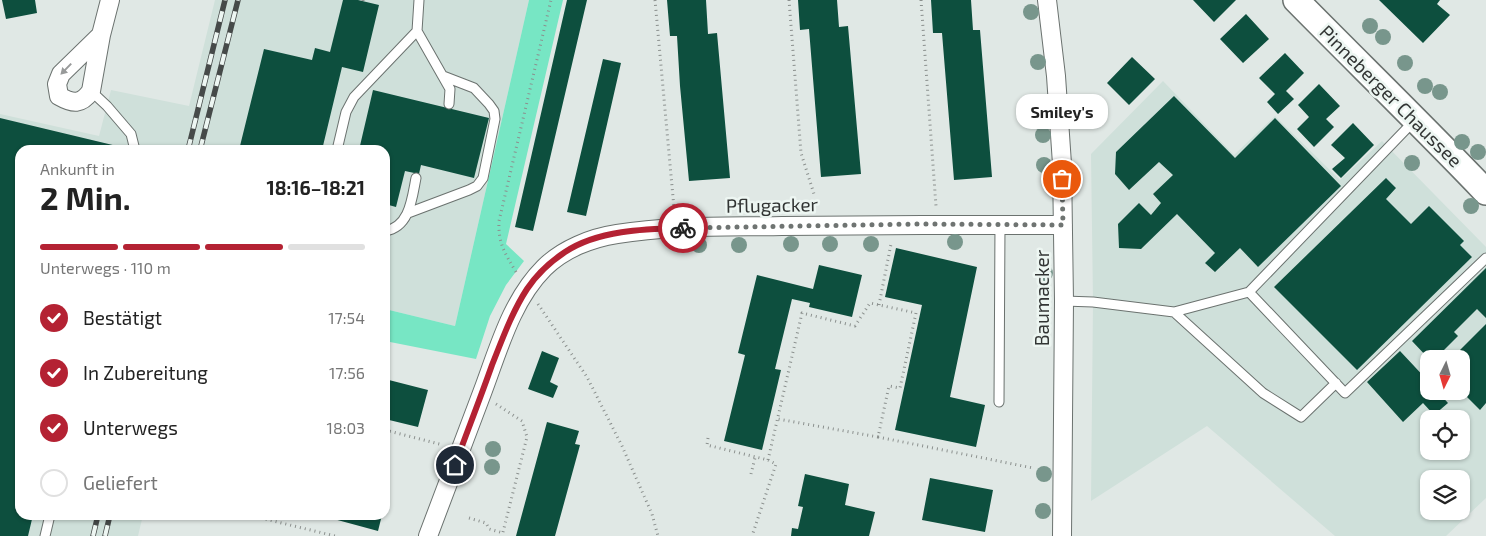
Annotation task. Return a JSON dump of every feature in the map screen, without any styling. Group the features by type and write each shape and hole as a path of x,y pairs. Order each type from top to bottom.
{"main road":[{"name":"Pinneberger Chaussee","path":"1296,0 1486,192"}],"street":[{"path":"101,35 61,74 57,84 59,96 68,101 78,102 86,98 91,91 101,35 110,0"},
{"name":"Baumacker","path":"1047,0 1056,76 1062,164 1064,301 1062,536"},
{"name":"Pflugacker","path":"428,536 514,312 527,289 545,268 566,251 591,240 616,234 659,229 806,226 1063,225"}],"lane":[{"path":"419,0 417,31 450,89 449,104"},
{"path":"338,145 346,112 354,96 417,31"},
{"path":"408,213 478,186 483,178 495,119 494,111 474,88 442,76"},
{"path":"91,91 131,134 133,145"},
{"path":"1064,301 1093,302 1174,312 1249,292 1415,120"},
{"path":"390,230 400,224 408,213 416,178"},
{"path":"999,402 1000,225"},
{"path":"1249,292 1345,393 1486,258"},
{"path":"1174,312 1263,393 1301,417 1336,383"},
{"path":"45,536 49,520"}],"path":[{"path":"520,279 502,248 499,239 499,221 551,0"},
{"path":"655,0 675,215"},
{"path":"789,0 801,153 814,194"},
{"path":"921,0 936,212"},
{"path":"879,305 891,241"},
{"path":"536,302 587,376 622,446 652,514 658,536"},
{"path":"768,460 802,312 855,326 870,303 916,313 900,388 889,386 878,437"},
{"path":"469,518 486,523 489,529 503,535 527,437 522,421 493,402"},
{"path":"778,419 1033,468"},
{"path":"390,431 448,446"},
{"path":"708,438 707,445 768,460 776,464 752,536"},
{"path":"751,474 755,458"},
{"path":"269,520 335,536"}],"shaded area":[{"path":"215,0 529,0 455,326 390,310 390,145 15,145 15,520 142,520 138,536 0,536 0,114 99,136 111,90 189,106"},
{"path":"1163,81 1234,155 1275,116 1340,180 1382,141 1486,247 1486,498 1470,513 1470,470 1420,470 1420,520 1463,520 1446,536 1335,536 1207,426 1091,501 1093,302 1091,154"}],"green space":[{"path":"529,0 563,0 506,244 524,261 506,285 490,316 476,359 390,342 390,310 455,326"}],"building":[{"path":"2,0 35,0 37,13 6,19"},
{"path":"343,0 358,0 379,5 363,72 342,67 323,145 240,145 264,49 312,60 315,48 330,52"},
{"path":"567,0 587,0 533,231 515,227"},
{"path":"667,0 706,0 708,34 717,33 730,178 689,181 677,36 670,36"},
{"path":"798,0 837,0 839,27 848,26 861,174 821,177 809,29 800,30"},
{"path":"931,0 971,0 973,30 980,30 992,177 954,180 942,33 933,33"},
{"path":"1193,0 1236,0 1214,22"},
{"path":"1379,0 1440,0 1437,4 1450,15 1423,43"},
{"path":"1246,14 1269,39 1243,63 1220,39"},
{"path":"1285,53 1304,73 1286,91 1294,99 1278,114 1267,102 1275,94 1259,78"},
{"path":"1132,57 1155,79 1129,105 1107,83"},
{"path":"603,59 621,63 586,216 567,212"},
{"path":"1319,84 1340,106 1326,119 1334,127 1314,147 1297,129 1309,117 1298,105"},
{"path":"373,90 489,118 474,178 421,165 419,174 405,171 396,207 390,205 390,145 360,145"},
{"path":"1174,96 1235,158 1275,118 1341,186 1258,267 1240,248 1215,272 1205,263 1215,253 1177,214 1141,249 1119,248 1118,224 1139,203 1151,215 1161,203 1153,194 1173,175 1159,162 1129,190 1115,174 1116,152"},
{"path":"0,118 113,145 15,145 15,520 32,520 28,536 0,536"},
{"path":"1353,123 1374,145 1341,178 1332,169 1345,158 1331,145"},
{"path":"1386,178 1396,188 1386,199 1411,224 1429,206 1464,241 1460,245 1472,257 1357,370 1274,287"},
{"path":"896,248 977,267 950,397 985,405 976,447 895,430 922,305 885,297"},
{"path":"819,265 862,275 852,317 809,307 810,303 792,299 775,369 781,370 762,450 724,441 745,355 738,353 757,275 813,289"},
{"path":"1486,268 1486,318 1477,309 1454,332 1458,336 1444,350 1420,350 1412,341"},
{"path":"1486,324 1486,403 1480,410 1470,400 1470,350 1460,350"},
{"path":"542,351 559,358 550,382 558,386 553,398 528,389"},
{"path":"1400,351 1420,372 1420,400 1445,400 1448,403 1440,410 1429,410 1423,403 1403,422 1367,382"},
{"path":"390,380 428,390 418,427 390,420"},
{"path":"547,422 579,431 575,444 580,445 555,536 516,536"},
{"path":"805,474 849,484 845,505 875,512 869,536 791,536 792,528 798,529 803,507 798,506"},
{"path":"930,478 993,490 985,532 922,520"},
{"path":"337,520 381,520 378,531"}],"railway":[{"path":"189,145 225,0"},
{"path":"201,145 238,0"},
{"path":"93,536 97,520"},
{"path":"105,536 109,520"}],"way so far":[{"path":"683,228 920,224 1063,225 1062,179"}],"place":[{"name":"Smiley's","path":"1062,179"}],"route":[{"path":"455,465 514,312 527,289 545,268 566,251 591,240 616,234 683,228"}]}
